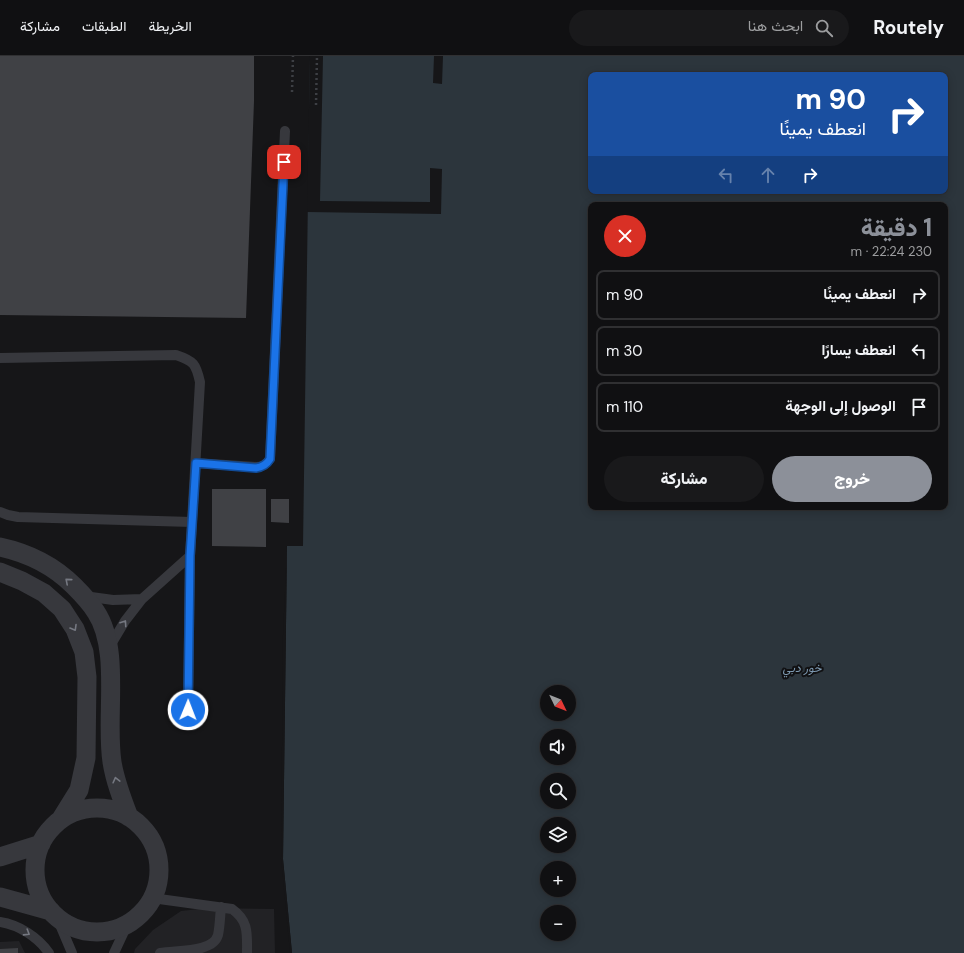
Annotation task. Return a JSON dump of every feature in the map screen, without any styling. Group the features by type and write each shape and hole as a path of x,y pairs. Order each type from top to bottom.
{"street":[{"path":"0,547 31,556 50,567 68,580 84,596 99,617 104,628 109,648 110,743 112,762 116,784 129,817"},
{"path":"0,572 44,592 62,609 75,629 84,652 87,677 86,758 79,790 61,820"},
{"path":"95,808 107,809 129,817 145,830 155,848 159,868 156,888 152,898 142,912 128,923 112,930 90,931 68,925 52,913 43,901 36,879 35,867 41,844 49,831 61,820 71,814 83,810 95,808"},
{"path":"0,857 41,844"},
{"path":"0,898 20,902 52,913"}],"lane":[{"path":"196,463 256,468 262,467 270,459 285,131"},
{"path":"0,358 176,355 189,359 197,369 200,382 190,556 188,710"},
{"path":"0,512 18,516 192,522"},
{"path":"109,648 125,621 142,599 190,556"},
{"path":"84,596 113,600 142,599"},
{"path":"152,898 232,909 240,914 245,922 247,953"},
{"path":"160,953 198,951 210,948 215,943 218,936 221,907"},
{"path":"52,913 64,933 72,953"},
{"path":"0,922 16,926 28,933 39,941 49,953"},
{"path":"114,952 128,923"}],"path":[{"path":"292,92 293,56"},
{"path":"316,104 317,56"}],"shaded area":[{"path":"208,908 274,909 275,953 134,953 135,949 153,930 181,911"},
{"path":"19,941 25,953 0,953 0,942"}],"water":[{"name":"خور دبي","path":"310,56 964,56 964,953 292,953 283,859 287,546 303,546"}],"pier":[{"path":"310,56 323,56 320,201 430,202 430,168 442,169 441,214 307,212"},
{"path":"434,56 443,56 442,84 433,83"},
{"path":"287,546 283,859 292,953 290,953 281,859 283,635"}],"building":[{"path":"0,56 254,56 254,101 246,318 0,315"},
{"path":"212,489 266,489 266,547 212,546"},
{"path":"271,499 289,499 289,523 271,522"},
{"path":"18,948 18,953 0,953 0,949"}],"route":[{"path":"188,710 190,556 196,463 256,468 262,467 270,459 284,162"}]}
